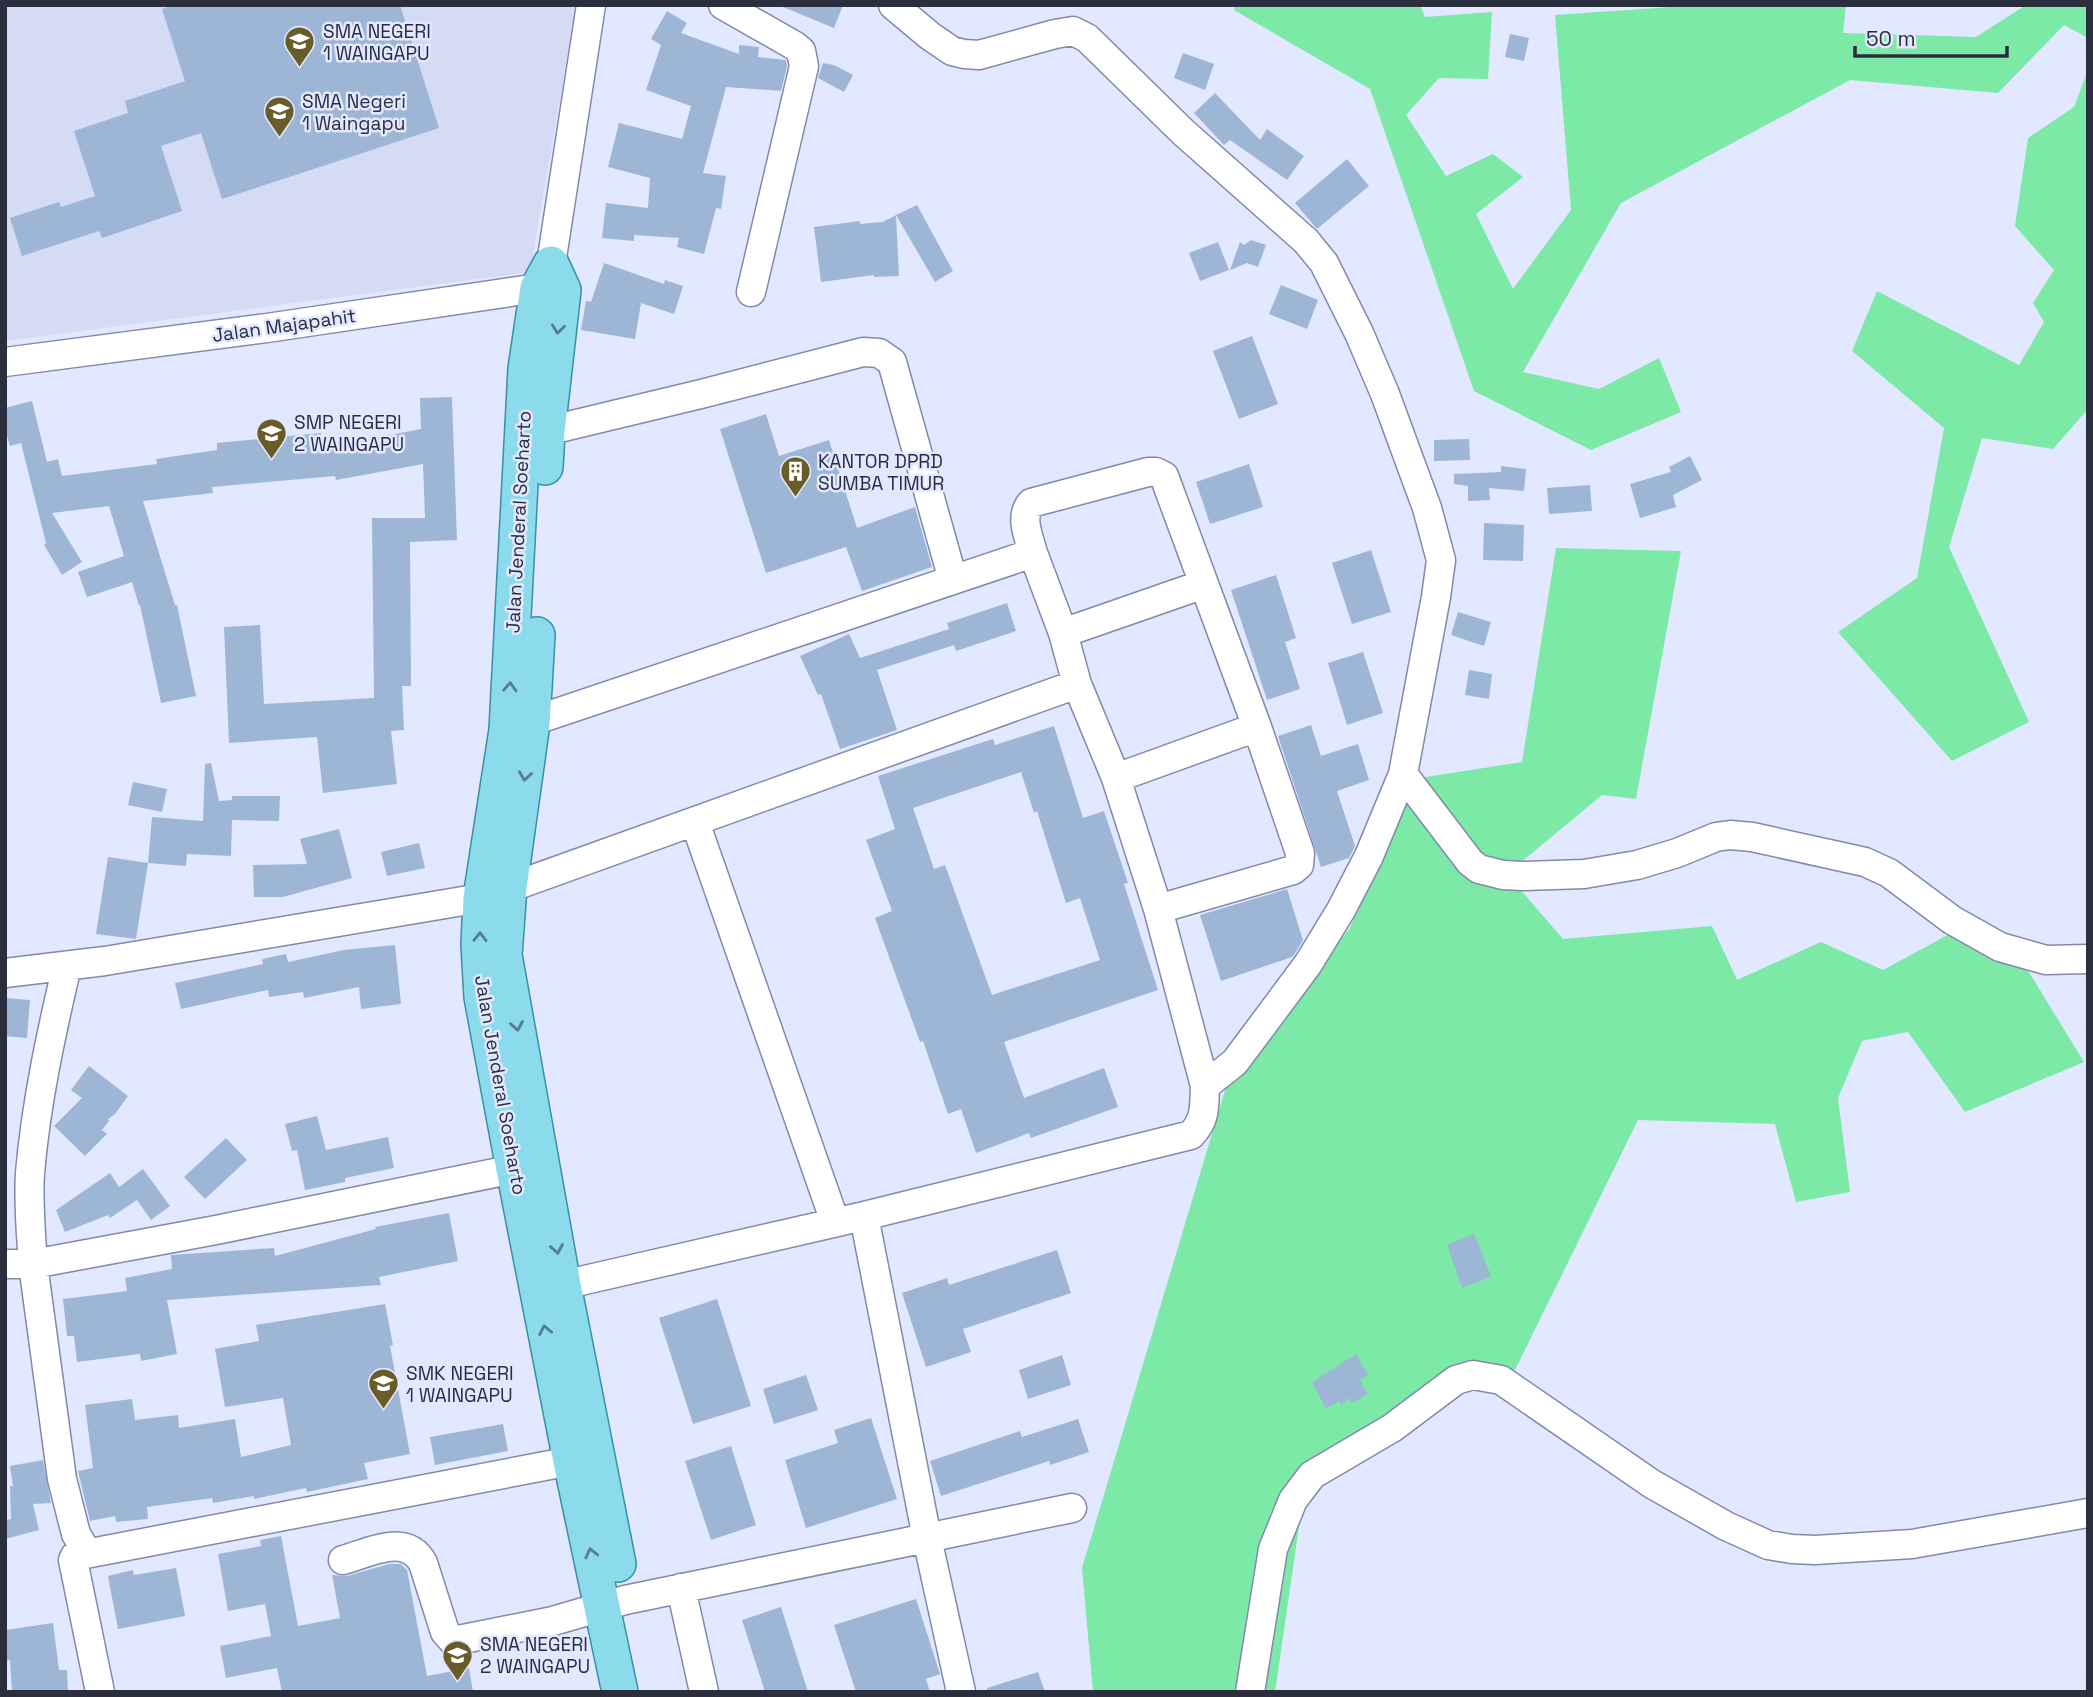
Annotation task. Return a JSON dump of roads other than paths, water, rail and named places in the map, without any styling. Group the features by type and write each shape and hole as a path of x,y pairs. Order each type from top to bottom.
{"main road":[{"name":"Jalan Jenderal Soeharto","path":"550,281 547,431 520,726 495,892 479,945 482,997 514,1169 551,1290 614,1603 620,1692"},
{"name":"Jalan Jenderal Soeharto","path":"520,726 526,369 550,281"},
{"name":"Jalan Jenderal Soeharto","path":"495,892 551,1290 571,1461 643,1692"}],"street":[{"name":"Jalan Jenderal Soeharto","path":"550,281 591,5"},
{"path":"723,5 795,46 801,51 804,66 751,292"},
{"path":"893,5 952,51 964,54 979,55 1064,33 1073,32 1087,38 1183,132 1306,241 1324,262 1359,333 1385,394 1427,508 1441,560 1403,774 1369,856 1341,910 1308,964 1235,1062 1205,1086"},
{"name":"Jalan Majapahit","path":"5,362 267,328 550,281"},
{"path":"547,431 863,352 879,353 892,362 953,580"},
{"path":"551,1290 1191,1135 1200,1125 1204,1114 1205,1086 1158,909 1116,778 1077,684 1063,633 1032,553 1024,517 1031,503 1148,472 1164,475 1257,727 1300,853 1298,865 1293,870 1158,909"},
{"path":"520,726 1032,553"},
{"path":"1063,633 1204,584"},
{"path":"5,973 105,961 495,892 1077,684"},
{"path":"1116,778 1257,727"},
{"path":"1403,774 1470,862 1490,873 1523,876 1584,874 1637,865 1716,837 1752,837 1865,862 1889,873 1952,920 2000,947 2046,960 2088,959"},
{"path":"695,822 835,1222"},
{"path":"67,966 38,1108 30,1175 33,1264 62,1479 76,1534 87,1553"},
{"path":"5,1264 33,1264 216,1230 514,1169"},
{"path":"864,1216 927,1538 961,1692"},
{"path":"1250,1692 1273,1549 1293,1500 1312,1475 1392,1428 1456,1380 1473,1375 1501,1380 1652,1483 1726,1526 1768,1545 1815,1550 1912,1544 2088,1513"},
{"path":"100,1692 73,1560 75,1556 571,1461"},
{"path":"343,1560 395,1545 411,1550 423,1563 445,1632 453,1641 553,1621 614,1603 681,1588 1072,1508"},
{"path":"681,1588 704,1692"}],"place":[{"name":"SMA NEGERI 1 WAINGAPU","path":"300,69"},
{"name":"SMA Negeri 1 Waingapu","path":"279,139"},
{"name":"SMP NEGERI 2 WAINGAPU","path":"271,460"},
{"name":"KANTOR DPRD SUMBA TIMUR","path":"795,499"},
{"name":"SMK NEGERI 1 WAINGAPU","path":"383,1411"},
{"name":"SMA NEGERI 2 WAINGAPU","path":"457,1682"}]}
